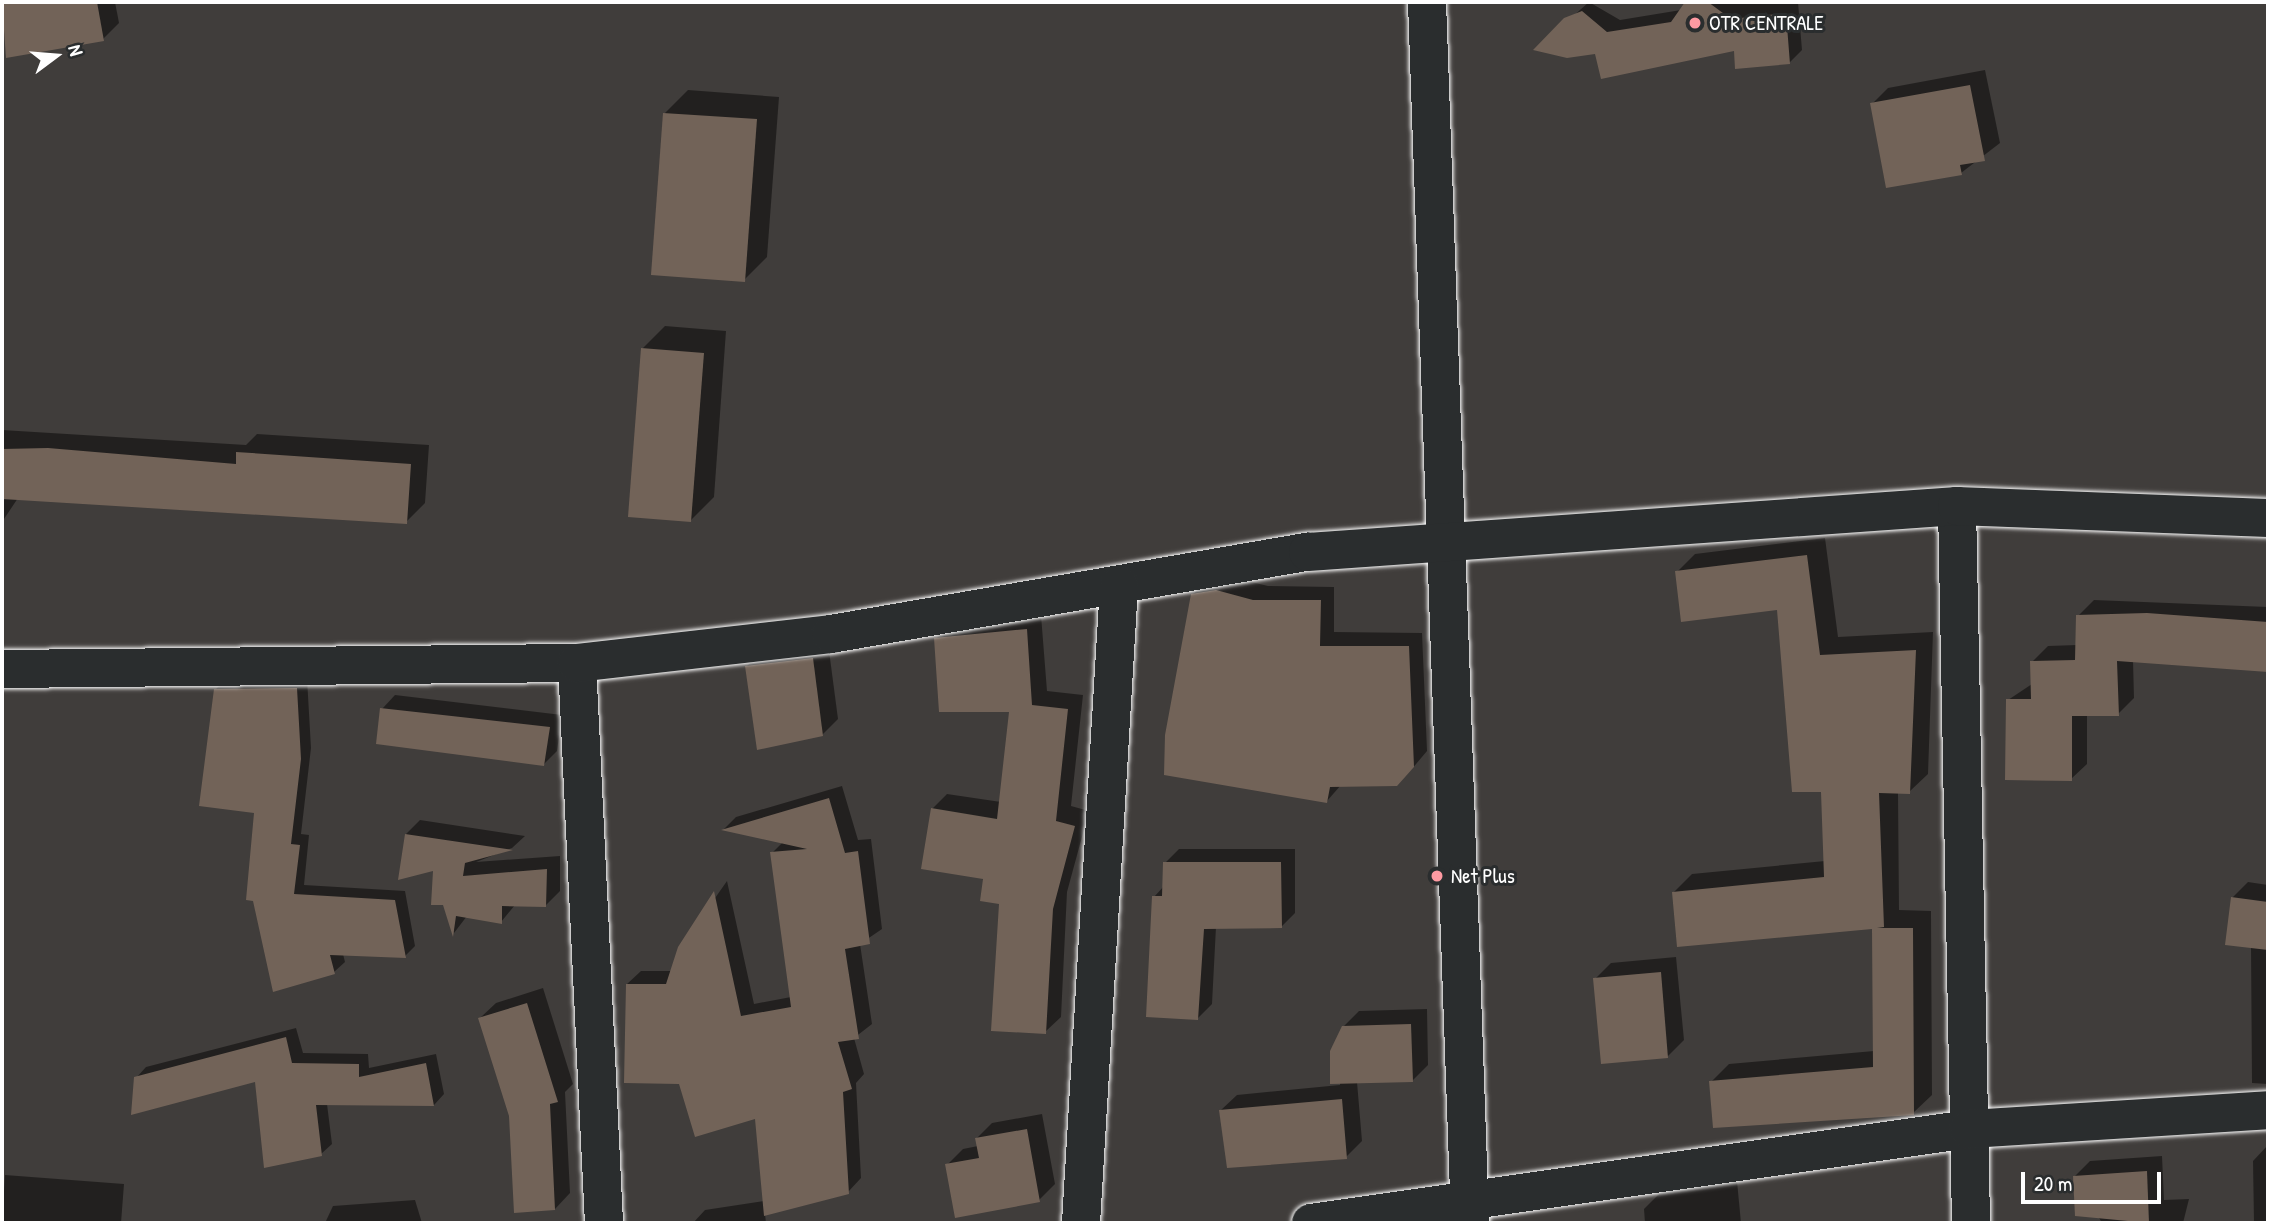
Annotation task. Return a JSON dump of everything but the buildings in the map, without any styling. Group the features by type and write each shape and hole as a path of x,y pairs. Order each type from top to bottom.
{"street":[{"path":"1427,2 1441,541 1470,1213"},
{"path":"1956,506 1971,1223"},
{"path":"2,669 577,663 831,634 1308,552 1956,506 2268,518"},
{"path":"1080,1223 1119,585"},
{"path":"577,663 604,1223"},
{"path":"1311,1223 1470,1213 1969,1129 2268,1111"}],"place":[{"name":"OTR CENTRALE","path":"1695,23"},
{"name":"Net Plus","path":"1437,876"}]}
